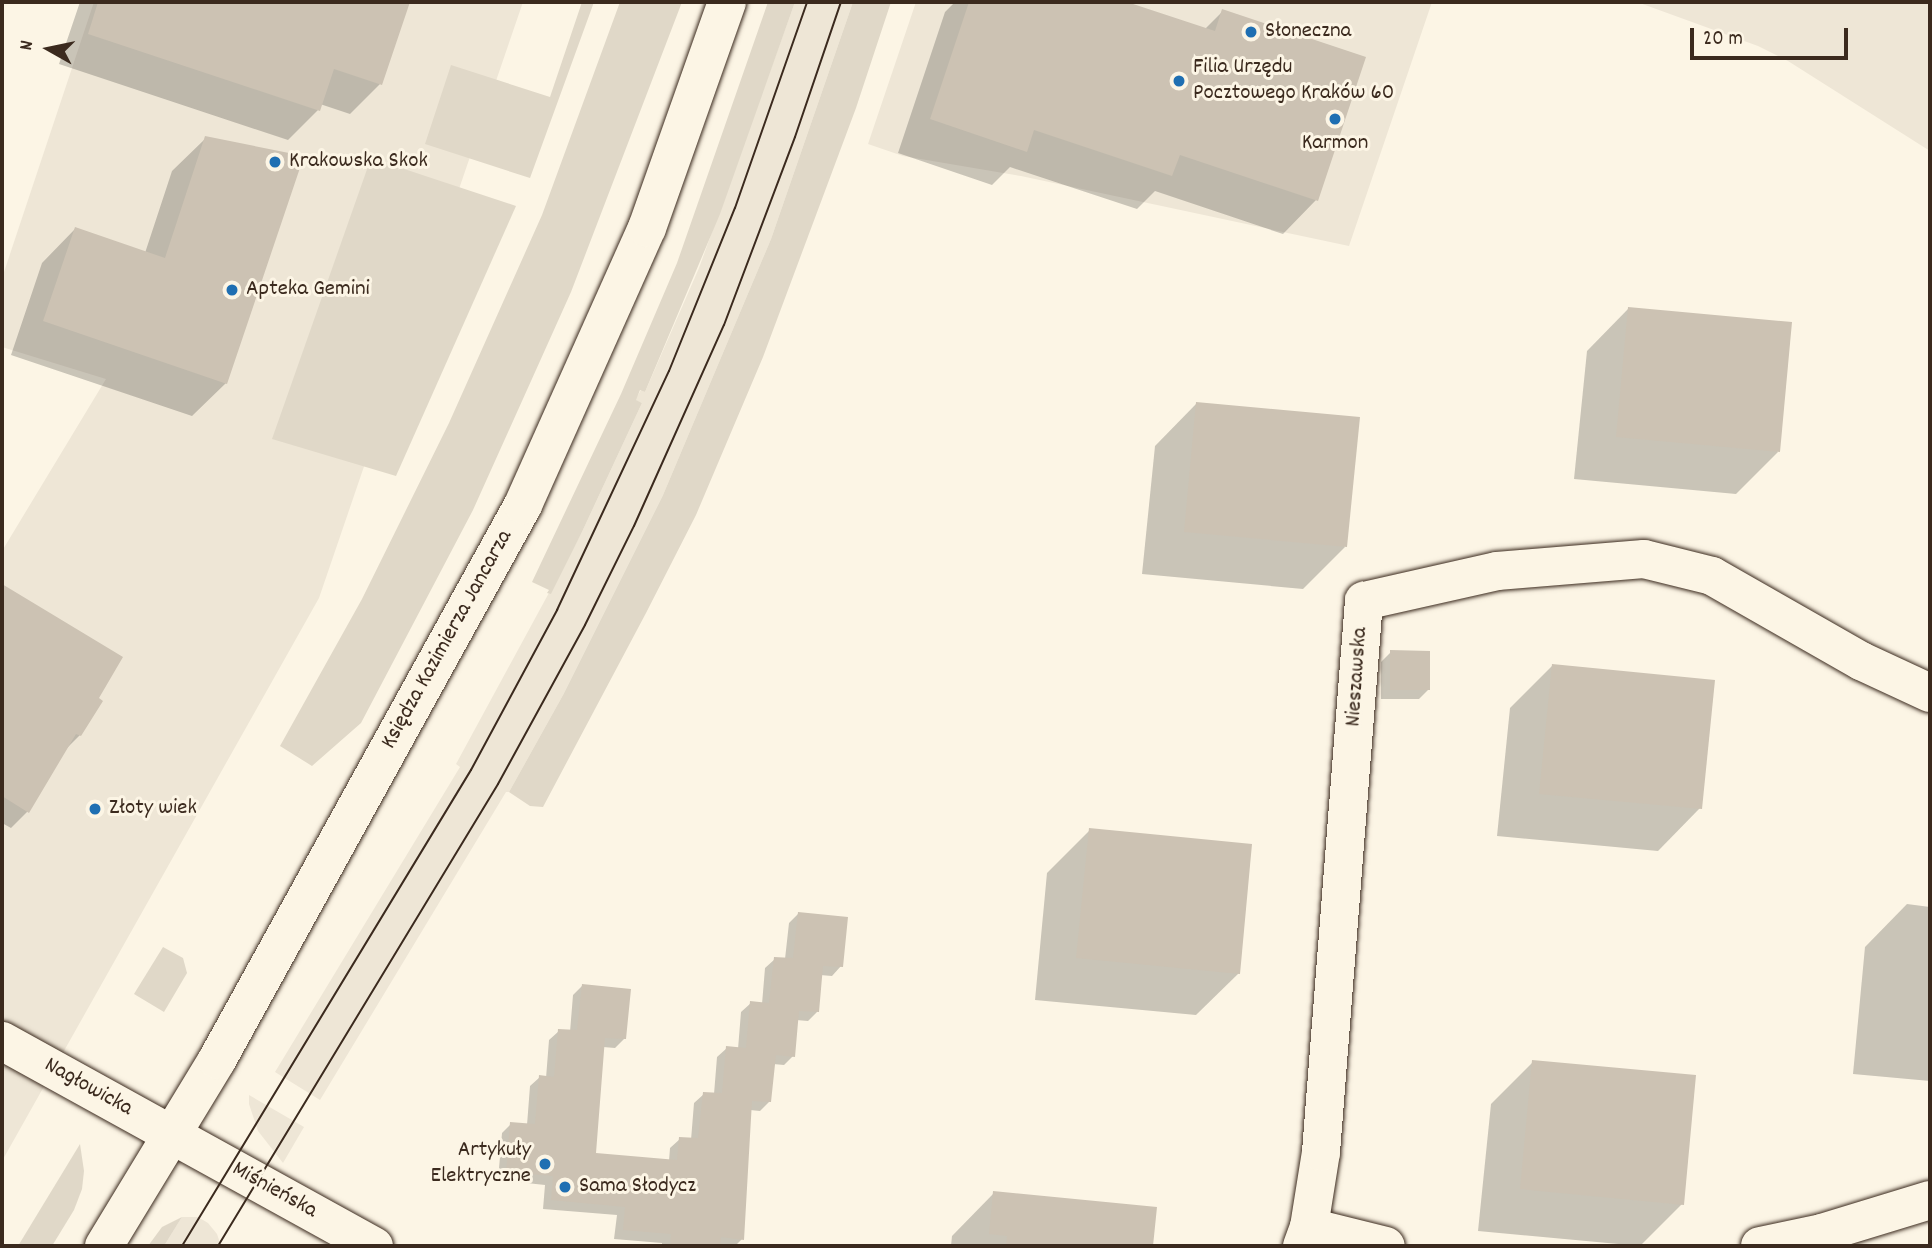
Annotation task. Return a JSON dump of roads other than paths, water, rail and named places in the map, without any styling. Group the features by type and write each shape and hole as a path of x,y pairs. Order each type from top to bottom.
{"street":[{"name":"Księdza Kazimierza Jancarza","path":"104,1246 174,1135 523,505 647,228 727,2"},
{"name":"Nieszawska","path":"1386,1246 1305,1236 1321,1152 1364,601 1497,571 1644,559 1712,576 1861,661 1930,693"},
{"name":"Nagłowicka","path":"2,1041 174,1135"},
{"name":"Miśnieńska","path":"174,1135 374,1246"},
{"path":"1760,1246 1822,1233 1930,1200"}],"tram line":[{"path":"182,1246 471,770 557,610 669,371 735,208 807,2"},
{"path":"218,1246 498,784 585,625 634,526 724,325 795,137 841,2"}],"place":[{"name":"Słoneczna","path":"1251,32"},
{"name":"Filia Urzędu Pocztowego Kraków 60","path":"1179,81"},
{"name":"Karmon","path":"1335,119"},
{"name":"Krakowska Skok","path":"275,162"},
{"name":"Apteka Gemini","path":"232,290"},
{"name":"Złoty wiek","path":"95,809"},
{"name":"Artykuły Elektryczne","path":"545,1164"},
{"name":"Sama Słodycz","path":"565,1187"}]}
